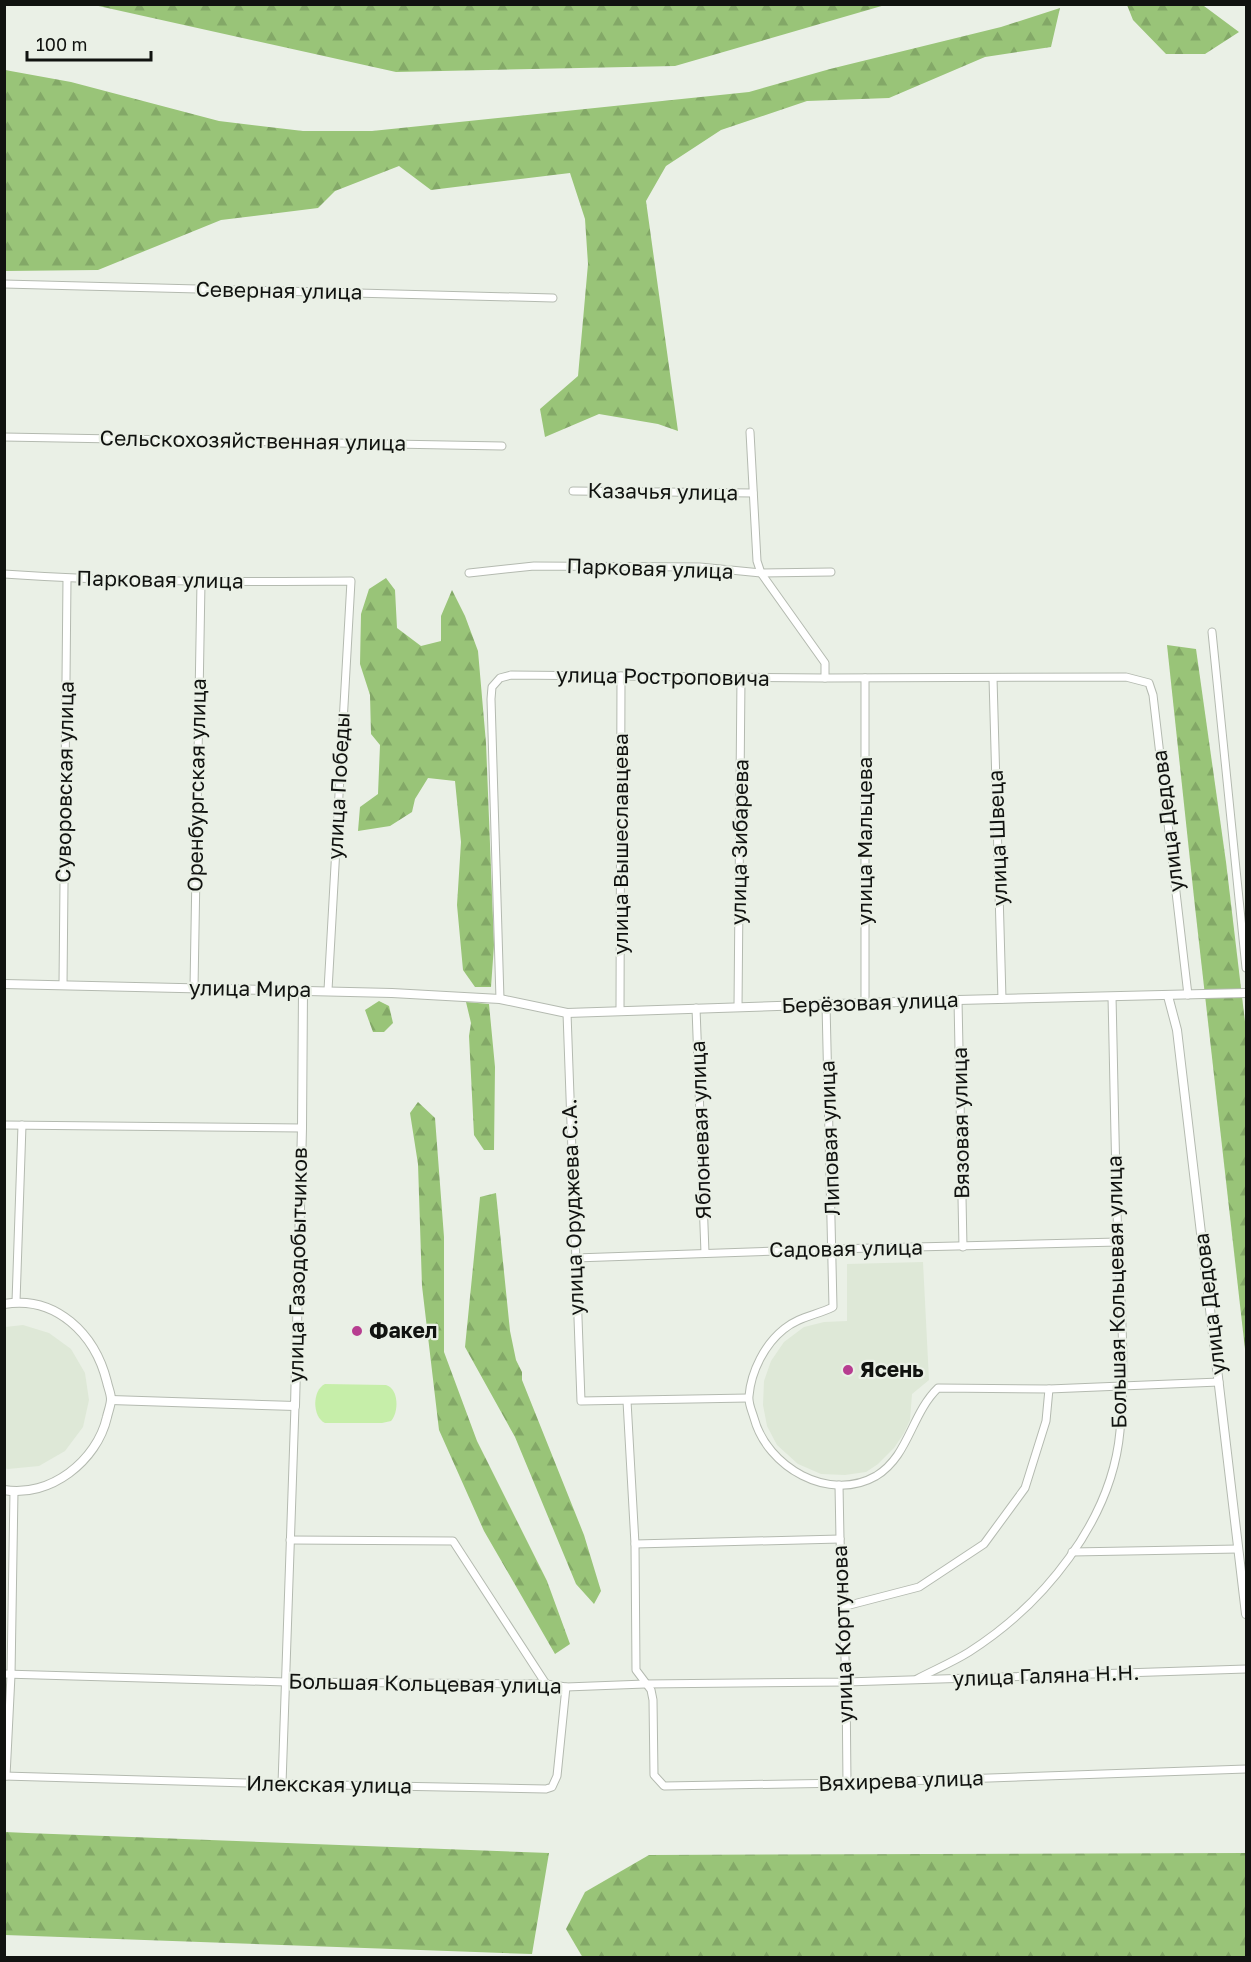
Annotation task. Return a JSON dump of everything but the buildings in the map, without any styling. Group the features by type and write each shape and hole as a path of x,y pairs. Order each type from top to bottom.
{"street":[{"name":"Северная улица","path":"4,284 553,298"},
{"path":"750,432 757,561 761,573 825,663 825,678"},
{"name":"Сельскохозяйственная улица","path":"4,437 502,446"},
{"name":"Казачья улица","path":"573,491 753,493"},
{"name":"Парковая улица","path":"469,573 534,566 700,567 761,573 831,572"},
{"name":"Парковая улица","path":"4,574 67,579 201,582 351,581"},
{"name":"Суворовская улица","path":"63,985 67,579"},
{"name":"улица Победы","path":"328,990 351,581"},
{"name":"Оренбургская улица","path":"194,988 201,582"},
{"path":"1212,632 1246,968"},
{"name":"улица Ростроповича","path":"497,998 492,687 500,678 511,675 741,678 1126,677 1149,683"},
{"name":"улица Вышеславцева","path":"620,1011 621,676"},
{"name":"улица Зибарева","path":"738,1007 741,678"},
{"name":"улица Мальцева","path":"864,678 866,1003"},
{"name":"улица Швеца","path":"993,678 1002,999"},
{"name":"улица Дедова","path":"1149,683 1153,695 1188,995"},
{"name":"улица Мира","path":"4,984 328,990 497,998"},
{"name":"улица Газодобытчиков","path":"282,1785 295,1406 303,990"},
{"name":"Берёзовая улица","path":"497,998 567,1013 1246,993"},
{"name":"улица Дедова","path":"1168,996 1177,1030 1246,1614"},
{"name":"Большая Кольцевая улица","path":"915,1680 969,1652 1010,1620 1049,1584 1094,1519 1110,1479 1120,1432 1122,1386 1112,997"},
{"name":"Вязовая улица","path":"958,1000 963,1247"},
{"name":"Липовая улица","path":"748,1398 753,1375 770,1342 802,1317 834,1307 826,1004"},
{"name":"Яблоневая улица","path":"696,1008 705,1253"},
{"name":"улица Оруджева С.А.","path":"567,1013 581,1401 627,1401"},
{"path":"4,1125 302,1128"},
{"path":"16,1302 22,1125"},
{"name":"Садовая улица","path":"575,1258 1118,1242"},
{"path":"4,1304 16,1302 32,1304 57,1312 74,1324 86,1336 102,1362 111,1400 101,1434 80,1466 60,1480 31,1489 4,1490"},
{"path":"627,1401 748,1398 756,1428 770,1451 789,1468 813,1480 839,1485 861,1484 892,1462 904,1447 926,1399 938,1388 1049,1389 1219,1382"},
{"path":"843,1607 919,1587 984,1544 1025,1488 1046,1421 1049,1389"},
{"path":"111,1400 295,1406"},
{"name":"Вяхирева улица","path":"627,1401 635,1544 636,1670 651,1690 654,1775 664,1786 847,1783 1246,1769"},
{"name":"улица Кортунова","path":"839,1485 847,1783"},
{"path":"5,1776 14,1491"},
{"path":"635,1544 840,1539"},
{"path":"290,1540 453,1541 546,1684"},
{"path":"1072,1552 1238,1549"},
{"name":"улица Галяна Н.Н.","path":"846,1682 1246,1669"},
{"name":"Большая Кольцевая улица","path":"8,1675 286,1682 546,1684 566,1687 846,1682"},
{"name":"Илекская улица","path":"5,1776 282,1785 546,1789 552,1786 557,1776 566,1687"}],"shaded area":[{"name":"Ясень","path":"923,1262 929,1380 912,1394 910,1420 904,1433 894,1448 866,1472 845,1475 821,1474 798,1464 777,1445 767,1426 763,1405 764,1381 771,1361 784,1342 804,1327 824,1322 847,1321 847,1264"},
{"path":"23,1325 49,1333 71,1349 85,1373 89,1400 83,1427 65,1451 39,1466 8,1469 4,1468 5,1327"}],"green space":[{"path":"94,5 885,5 675,66 396,72"},
{"path":"1127,5 1204,5 1239,32 1205,54 1166,54 1133,20"},
{"path":"1060,8 1051,47 985,57 889,98 807,101 721,130 666,166 646,201 678,431 658,424 599,414 545,437 540,409 578,376 588,264 585,219 570,173 431,190 399,166 335,191 318,208 221,220 98,270 5,271 5,70 71,82 219,121 303,131 372,131 749,92 830,69 1001,27"},
{"path":"386,578 395,590 397,628 421,646 441,641 441,616 452,590 478,651 486,743 494,945 491,987 475,987 463,970 457,905 461,842 455,781 428,778 415,799 412,812 390,826 358,831 360,807 378,794 380,745 371,734 370,695 360,664 361,614 369,589"},
{"path":"1167,645 1196,649 1226,862 1246,1030 1246,1358 1195,907"},
{"path":"379,1001 389,1006 393,1023 384,1032 373,1032 365,1010"},
{"path":"466,1002 489,1004 495,1067 494,1150 484,1150 474,1135 469,1036 471,1023"},
{"path":"418,1102 435,1118 444,1237 444,1352 477,1441 547,1581 570,1644 555,1654 484,1531 439,1430 422,1286 418,1164 410,1113"},
{"path":"496,1193 510,1331 516,1360 584,1535 601,1591 594,1604 576,1584 515,1437 465,1347 480,1197"},
{"path":"325,1384 386,1385 390,1387 395,1396 394,1417 391,1421 382,1423 325,1423 318,1415 315,1404 318,1392"},
{"path":"5,1832 549,1853 532,1954 5,1935"},
{"path":"1246,1853 1246,1957 583,1958 566,1929 585,1892 649,1855"}],"place":[{"name":"Факел","path":"357,1331"},
{"name":"Ясень","path":"848,1370"}]}
